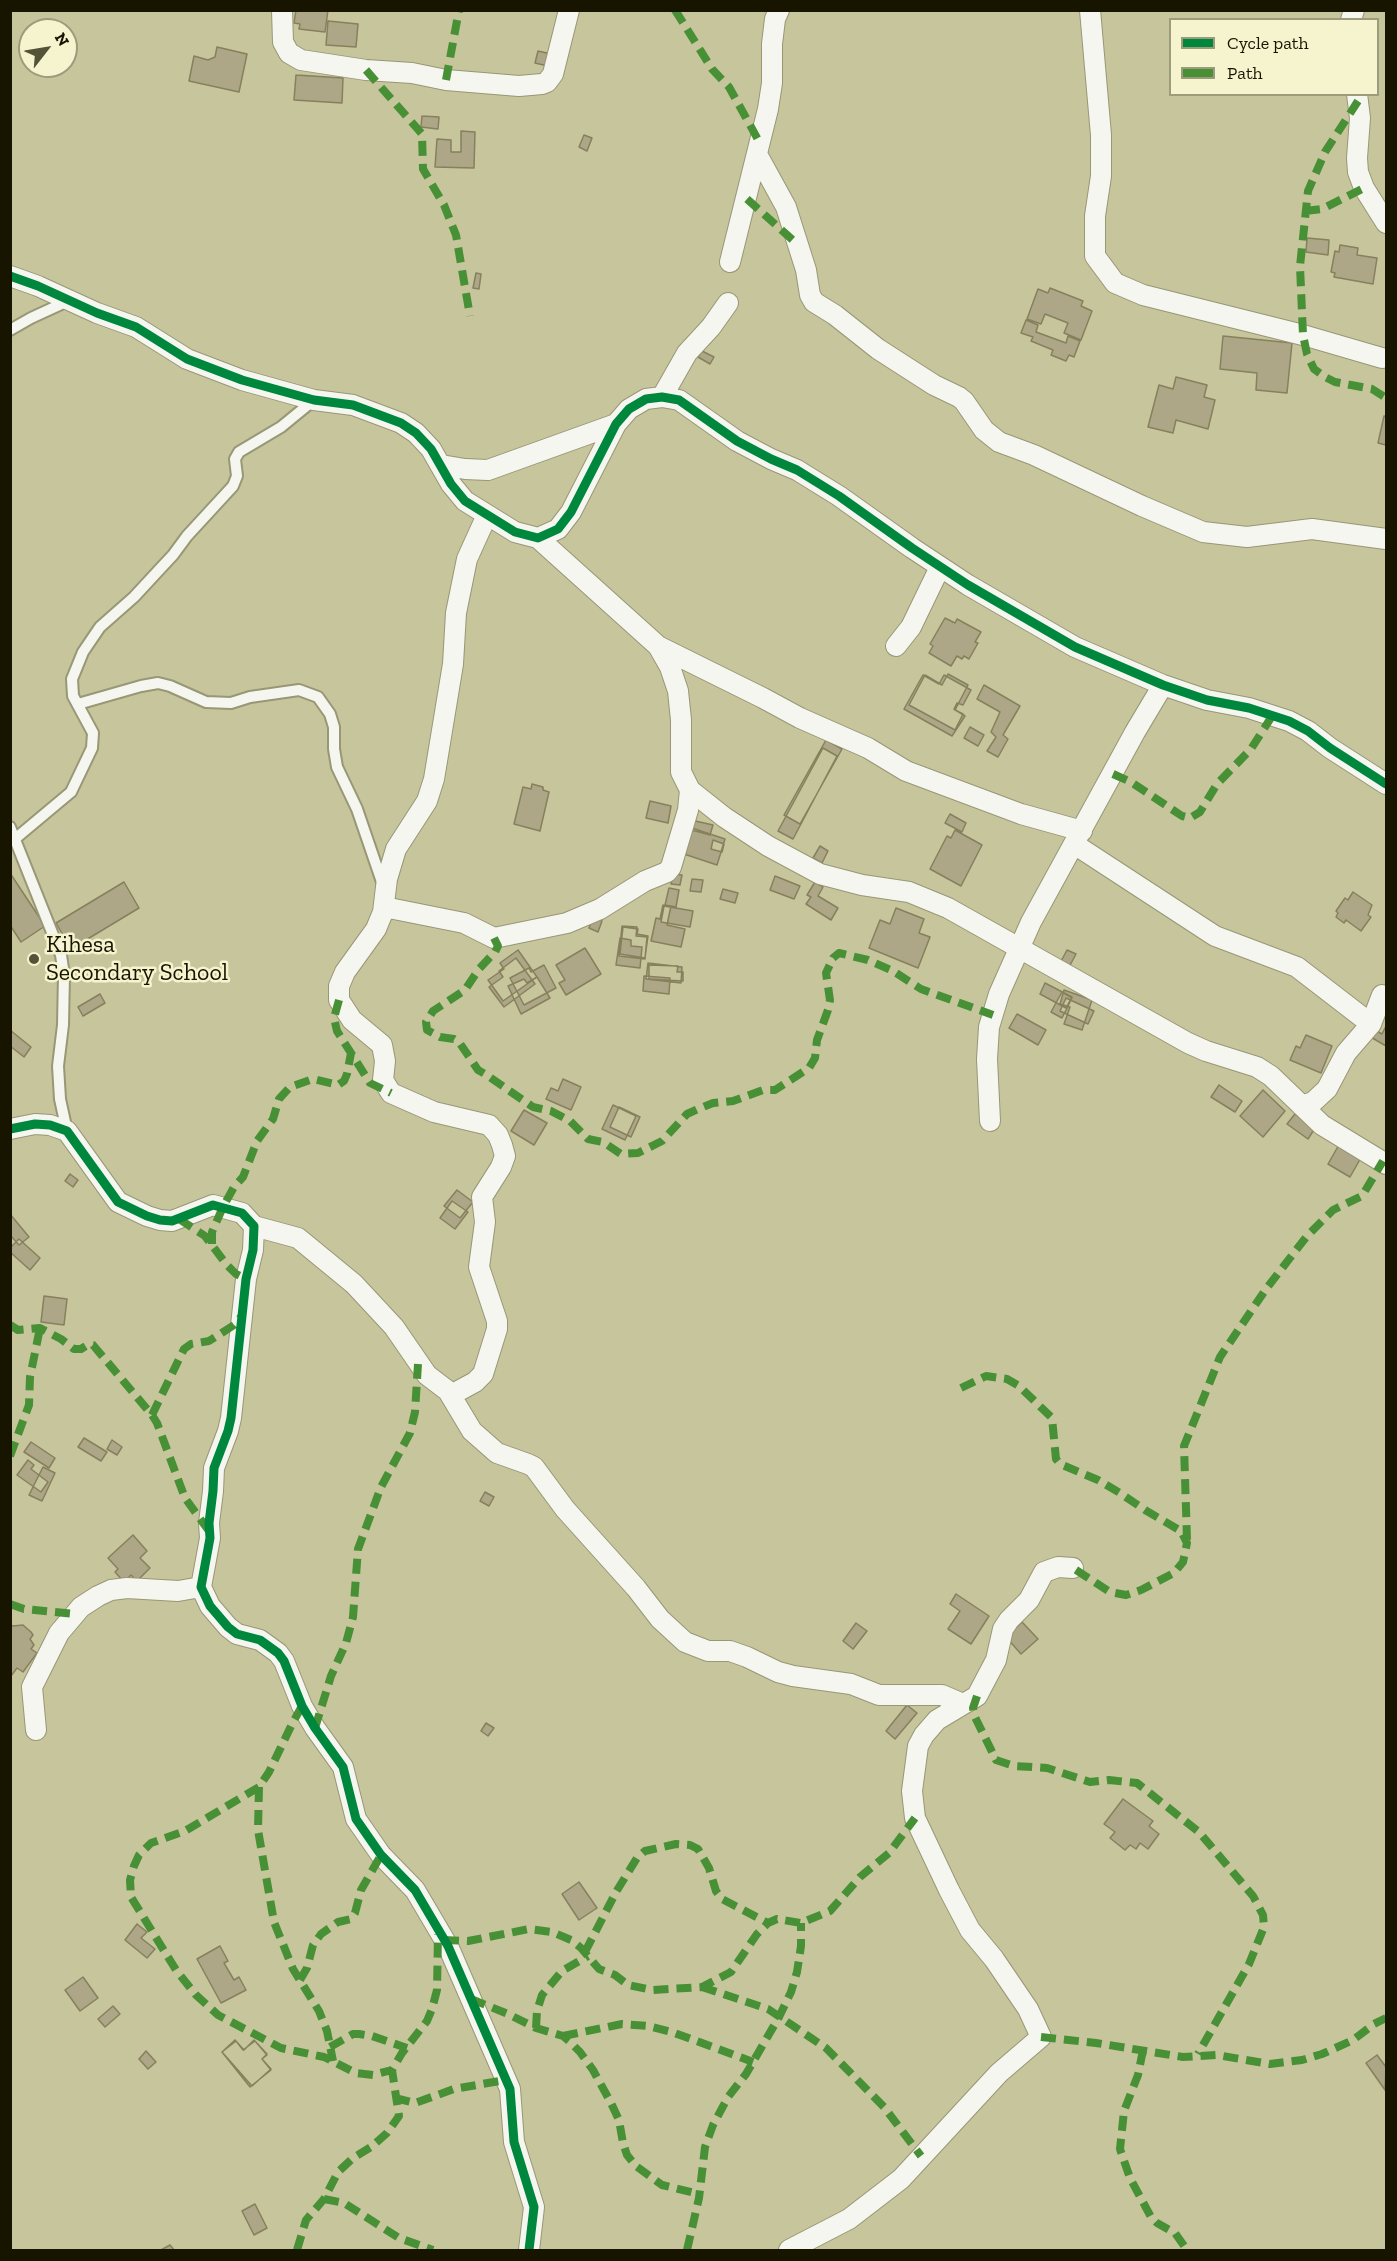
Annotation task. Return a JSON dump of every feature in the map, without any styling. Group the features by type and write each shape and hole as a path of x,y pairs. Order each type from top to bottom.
{"street":[{"path":"282,10 283,42 289,53 301,60 366,70 412,73 446,80 519,86 542,84 554,74 569,10"},
{"path":"730,262 768,109 772,83 772,44 775,19 779,10"},
{"path":"1090,10 1101,135 1101,176 1095,216 1095,256 1116,283 1143,295 1303,335 1383,358"},
{"path":"1357,96 1360,118 1358,172 1364,188 1386,223"},
{"path":"758,156 786,207 806,270 810,295 814,302 835,315 878,349 964,401 984,430 999,442 1034,455 1203,532 1247,537 1270,535 1295,529 1312,529 1386,539"},
{"path":"10,276 136,327 187,358 242,380 314,400 352,405 401,423 416,433 431,449 451,484 465,501 515,532 538,538 658,646 800,718 868,748 906,771 1078,838 1215,936 1297,967 1371,1024"},
{"path":"662,397 687,353 711,327 728,303"},
{"path":"538,538 558,529 571,512 616,424 628,409 646,399 662,397 679,400 737,441 797,470 856,507 939,567 1075,647 1163,685 1207,700 1250,708 1289,721 1308,731 1386,784"},
{"path":"441,465 488,470 616,424"},
{"path":"452,1395 475,1382 483,1374 497,1329 497,1321 479,1274 484,1222 481,1202 497,1176 505,1156 498,1136 489,1125 434,1112 391,1093 383,1080 385,1061 382,1045 352,1020 340,1003 339,986 345,972 376,929 396,849 427,801 434,779 453,664 456,613 467,559 487,515"},
{"path":"896,646 911,627 939,567"},
{"path":"658,646 670,667 678,692 681,720 681,772 690,790 724,817 768,846 820,874 850,883 909,892 924,897 1019,946 1100,995 1133,1010 1188,1043 1206,1052 1257,1067 1271,1076 1322,1125 1386,1164"},
{"path":"990,1121 987,1059 989,1027 999,994 1019,946 1135,732 1163,685"},
{"path":"385,899 464,923 495,938 567,923 600,909 645,881 667,872 671,867 688,810 690,790"},
{"path":"1302,1106 1321,1096 1346,1053 1371,1024 1382,995"},
{"path":"10,1129 35,1124 50,1125 67,1131 118,1202 147,1216 172,1221 213,1204 242,1213 254,1226 298,1238 354,1284 394,1327 427,1375 452,1395 468,1426 487,1446 506,1457 534,1467 565,1509 636,1588 660,1619 685,1642 708,1651 730,1651 778,1672 793,1676 851,1684 879,1695 942,1695 963,1704"},
{"path":"254,1226 253,1250 246,1279 231,1418 214,1468 209,1523 210,1538 201,1587 210,1606 228,1627 237,1634 260,1640 278,1653 284,1661 302,1706 343,1767 356,1819 381,1855 415,1890 448,1946 510,2089 514,2142 534,2207 528,2250"},
{"path":"789,2250 849,2218 901,2179 999,2073 1041,2037 1028,2009 994,1959 969,1930 915,1818 912,1791 918,1746 924,1735 937,1720 977,1696 996,1660 1004,1629 1009,1620 1029,1600 1044,1572 1058,1567 1073,1568"},
{"path":"36,1730 32,1687 59,1633 81,1607 111,1590 127,1588 178,1591 201,1587"}],"lane":[{"path":"10,330 69,301"},
{"path":"16,838 71,792 92,748 93,733 73,696 72,679 83,652 100,627 174,555 187,536 232,486 236,479 235,459 239,452 281,427 314,400"},
{"path":"78,704 158,683 206,702 231,703 250,697 299,690 318,697 330,714 334,727 334,749 338,767 357,809 385,899"},
{"path":"10,827 61,955 64,975 63,1015 58,1066 60,1099 67,1131"}],"building":[{"path":"296,10 328,10 325,32 299,29 300,24 294,23"},
{"path":"328,21 358,24 356,47 326,45"},
{"path":"217,47 247,54 239,92 189,81 194,56 208,60 215,57"},
{"path":"538,51 551,54 548,66 535,63"},
{"path":"296,75 343,78 342,103 294,100"},
{"path":"422,116 439,117 438,129 421,127"},
{"path":"461,131 475,132 474,168 435,167 437,139 451,140 451,152 461,152"},
{"path":"584,135 592,138 587,151 579,147"},
{"path":"1307,238 1329,240 1328,255 1306,252"},
{"path":"1340,245 1358,248 1357,255 1377,258 1373,284 1334,277 1335,273 1331,272 1335,251 1339,252"},
{"path":"476,273 481,274 479,289 473,288"},
{"path":"1050,288 1083,301 1081,306 1092,311 1081,340 1064,333 1068,323 1045,314 1041,324 1027,319 1038,289 1048,293"},
{"path":"1026,320 1038,325 1036,332 1066,343 1068,336 1080,341 1074,357 1069,355 1066,361 1051,355 1053,350 1031,341 1033,337 1021,333"},
{"path":"1223,336 1292,343 1287,393 1256,390 1257,373 1220,369"},
{"path":"702,351 714,357 710,364 698,357"},
{"path":"1176,377 1207,385 1204,397 1215,400 1208,429 1176,420 1173,433 1148,427 1159,385 1173,389"},
{"path":"1384,416 1386,417 1386,445 1378,443"},
{"path":"945,618 955,623 957,619 981,632 969,659 957,656 951,666 929,653 933,646 930,644"},
{"path":"948,674 968,685 955,710 963,714 955,730 909,705 925,675 942,685"},
{"path":"923,675 939,684 944,675 971,690 963,705 957,703 954,709 965,716 952,736 904,709"},
{"path":"984,685 1020,706 1003,735 1008,739 998,757 987,751 996,737 991,732 1000,712 977,699"},
{"path":"970,727 984,735 978,746 964,738"},
{"path":"826,740 842,749 800,824 784,815"},
{"path":"823,748 837,756 793,839 778,831"},
{"path":"532,784 543,787 543,790 549,792 540,831 514,824 523,787 531,789"},
{"path":"650,801 671,806 668,823 646,818"},
{"path":"950,814 966,823 962,832 945,823"},
{"path":"691,820 713,825 710,835 688,829"},
{"path":"692,828 725,839 717,865 684,854"},
{"path":"955,830 982,845 961,886 930,869 947,836 951,838"},
{"path":"713,840 724,844 722,852 711,849"},
{"path":"820,846 828,851 822,863 813,858"},
{"path":"10,873 45,926 21,942 10,925"},
{"path":"674,874 682,875 680,885 671,884"},
{"path":"775,876 800,886 794,899 770,890"},
{"path":"692,879 703,880 701,892 690,891"},
{"path":"124,882 139,908 71,949 56,923"},
{"path":"815,882 823,887 818,896 838,908 831,920 806,904 811,897 807,895"},
{"path":"669,888 679,890 676,907 665,905"},
{"path":"723,889 738,893 735,903 720,899"},
{"path":"1353,892 1372,905 1368,915 1371,917 1361,931 1346,920 1344,923 1336,917 1338,913 1336,911 1345,898 1348,900"},
{"path":"663,905 671,906 667,925 685,929 681,947 651,941 656,918 660,919"},
{"path":"664,906 693,911 690,927 661,922"},
{"path":"896,908 924,919 919,933 930,937 918,968 869,948 880,920 890,924"},
{"path":"593,917 602,921 598,932 589,928"},
{"path":"622,926 637,927 636,936 647,937 645,959 619,956"},
{"path":"623,927 638,929 637,934 648,936 645,958 620,954"},
{"path":"620,938 631,940 631,946 642,947 640,968 616,965"},
{"path":"585,948 601,974 566,995 559,983 565,980 556,965"},
{"path":"518,950 537,977 503,1001 488,980 504,969 500,963"},
{"path":"1067,950 1076,954 1068,969 1059,965"},
{"path":"516,958 535,984 504,1007 489,987 503,977 499,971"},
{"path":"648,963 682,967 681,983 646,979"},
{"path":"544,965 556,988 524,1005 510,978 529,968 531,972"},
{"path":"649,965 678,966 677,972 683,972 683,981 649,979"},
{"path":"644,976 670,978 669,994 643,991"},
{"path":"537,977 550,998 521,1014 508,986 524,979 527,983"},
{"path":"1045,983 1072,997 1066,1008 1040,994"},
{"path":"1064,990 1092,1000 1082,1030 1064,1024 1070,1007 1060,1004"},
{"path":"1062,992 1072,998 1062,1018 1051,1012"},
{"path":"100,994 105,1003 83,1016 78,1007"},
{"path":"1066,998 1094,1011 1088,1024 1060,1011"},
{"path":"1017,1014 1046,1030 1038,1045 1009,1028"},
{"path":"1386,1026 1386,1046 1369,1036 1373,1029 1382,1034"},
{"path":"10,1030 31,1047 24,1057 10,1046"},
{"path":"1306,1035 1332,1046 1321,1073 1290,1060 1296,1046 1300,1048"},
{"path":"563,1079 581,1087 571,1110 546,1099 551,1088 558,1091"},
{"path":"1219,1085 1242,1101 1235,1112 1211,1097"},
{"path":"1263,1090 1285,1111 1263,1137 1240,1116"},
{"path":"613,1105 636,1116 625,1140 602,1129"},
{"path":"619,1107 640,1117 631,1137 610,1127"},
{"path":"524,1110 547,1123 534,1145 511,1131"},
{"path":"1295,1114 1315,1128 1308,1139 1287,1124"},
{"path":"1340,1143 1362,1156 1350,1177 1328,1164"},
{"path":"70,1174 78,1180 73,1187 65,1181"},
{"path":"457,1190 473,1202 460,1218 444,1206"},
{"path":"452,1201 468,1212 455,1229 440,1218"},
{"path":"10,1214 29,1237 19,1245 10,1235"},
{"path":"19,1239 40,1258 30,1270 10,1252 10,1248"},
{"path":"44,1296 67,1299 64,1325 41,1322"},
{"path":"84,1438 107,1452 101,1461 78,1447"},
{"path":"112,1440 122,1447 117,1455 107,1449"},
{"path":"31,1442 55,1458 49,1468 24,1452"},
{"path":"28,1460 34,1465 31,1469 48,1482 41,1492 17,1475"},
{"path":"43,1467 55,1473 42,1501 29,1495"},
{"path":"485,1492 494,1497 489,1506 480,1501"},
{"path":"133,1535 147,1551 140,1558 150,1568 137,1581 131,1575 124,1582 115,1572 118,1569 108,1558"},
{"path":"956,1594 989,1616 971,1644 948,1629 960,1611 950,1604"},
{"path":"1022,1622 1038,1639 1021,1654 1006,1637"},
{"path":"856,1623 867,1631 853,1649 843,1641"},
{"path":"10,1624 23,1625 31,1632 33,1635 30,1639 34,1645 31,1649 37,1653 23,1672 17,1668 11,1676"},
{"path":"907,1705 917,1713 895,1739 886,1731"},
{"path":"486,1723 494,1728 488,1736 481,1731"},
{"path":"1123,1799 1153,1821 1149,1826 1159,1834 1148,1849 1140,1843 1136,1849 1130,1845 1125,1850 1110,1838 1115,1832 1104,1824"},
{"path":"579,1882 597,1908 579,1920 562,1894"},
{"path":"137,1924 147,1932 141,1938 155,1949 147,1958 125,1940"},
{"path":"220,1946 228,1961 224,1963 234,1980 239,1977 246,1990 221,2003 197,1959"},
{"path":"83,1977 98,1998 80,2011 65,1990"},
{"path":"113,2006 120,2014 105,2027 98,2019"},
{"path":"235,2040 244,2050 254,2040 267,2054 262,2059 271,2069 252,2086 222,2052"},
{"path":"236,2041 243,2050 255,2041 267,2055 262,2059 271,2070 250,2087 222,2052"},
{"path":"146,2051 156,2062 148,2069 139,2059"},
{"path":"1377,2055 1386,2067 1385,2090 1366,2063"},
{"path":"255,2204 267,2228 254,2235 242,2211"},
{"path":"170,2245 174,2250 161,2250"}],"marked path":[{"path":"446,80 459,10"},
{"path":"675,10 712,69 729,87 761,145"},
{"path":"366,70 422,134 423,169 444,205 456,235 470,316"},
{"path":"1358,101 1325,152 1308,191 1300,266 1303,335 1307,354 1314,369 1335,382 1372,389 1386,398"},
{"path":"1305,211 1322,209 1364,188"},
{"path":"747,199 796,243"},
{"path":"1113,774 1131,782 1182,816 1190,818 1200,812 1217,784 1251,749 1272,716"},
{"path":"494,938 498,946 495,952 479,969 465,990 433,1011 426,1022 427,1030 440,1037 459,1042 478,1070 533,1107 551,1111 570,1121 588,1139 603,1142 621,1154 638,1153 662,1141 687,1114 713,1103 733,1101 763,1090 775,1090 809,1068 815,1058 817,1040 830,1000 826,973 833,958 839,953 868,960 893,971 921,989 993,1015"},
{"path":"339,1000 334,1018 337,1031 370,1083 391,1093"},
{"path":"212,1244 212,1232 223,1207 234,1187 243,1177 257,1141 273,1119 279,1099 290,1087 313,1079 338,1085 344,1081 347,1074 351,1053"},
{"path":"1187,1540 1184,1446 1220,1357 1266,1289 1307,1236 1333,1210 1362,1196 1383,1161"},
{"path":"179,1219 205,1236 226,1264 236,1274 246,1279"},
{"path":"152,1415 184,1349 191,1344 209,1341 234,1325 241,1317"},
{"path":"10,1325 18,1330 40,1328 74,1349 81,1349 89,1344 93,1345 157,1423 185,1498 209,1531"},
{"path":"10,1456 29,1405 30,1377 40,1328"},
{"path":"315,1728 353,1617 358,1549 381,1487 410,1433 415,1412 418,1364"},
{"path":"961,1388 986,1376 1007,1379 1019,1386 1052,1418 1056,1459 1060,1464 1098,1480 1120,1493 1181,1531 1187,1543 1183,1562 1174,1573 1126,1595 1110,1592 1073,1568"},
{"path":"10,1604 24,1609 76,1614"},
{"path":"977,1696 973,1708 974,1715 996,1760 1014,1766 1047,1768 1090,1782 1109,1780 1137,1783 1199,1832 1253,1896 1263,1915 1264,1927 1249,1964 1198,2054"},
{"path":"302,1706 259,1787 185,1831 151,1843 139,1855 130,1880 131,1897 176,1970 196,1995 218,2015 281,2048 324,2057 356,2073 373,2075 392,2070"},
{"path":"259,1787 258,1830 274,1922 293,1969 319,2011 327,2031 333,2061"},
{"path":"444,1940 468,1941 529,1929 552,1932 571,1940 599,1969 615,1975 628,1985 652,1990 702,1987 731,1972 757,1934 768,1923 777,1919 801,1923 830,1911 860,1877 889,1853 915,1818"},
{"path":"585,1952 616,1892 637,1858 645,1851 676,1844 690,1845 698,1849 709,1868 716,1891 722,1899 768,1923"},
{"path":"300,1980 307,1968 313,1945 321,1934 338,1922 351,1919 355,1913 361,1890 381,1855"},
{"path":"687,2250 699,2198 705,2147 713,2125 728,2097 746,2074 791,1992 801,1946 801,1923"},
{"path":"297,2250 306,2220 324,2199 338,2172 387,2133 399,2116 392,2070 427,2021 432,2009 437,1990 438,1934"},
{"path":"536,2028 537,2011 542,1995 562,1971 588,1956"},
{"path":"702,1987 768,2009 826,2048 884,2107 921,2156"},
{"path":"471,1999 536,2028 563,2036 569,2041 593,2070 610,2101 619,2120 627,2155 636,2166 662,2185 699,2194"},
{"path":"1041,2037 1183,2057 1217,2055 1270,2064 1302,2060 1322,2054 1353,2040 1386,2018"},
{"path":"563,2036 622,2024 648,2026 672,2032 753,2062"},
{"path":"330,2047 353,2034 359,2034 407,2048"},
{"path":"1143,2050 1138,2075 1124,2111 1120,2149 1130,2178 1151,2217 1175,2233 1187,2250"},
{"path":"395,2098 415,2103 454,2089 505,2080"},
{"path":"324,2199 344,2203 399,2238 433,2250"}],"cycle path":[{"path":"10,276 136,327 187,359 242,380 314,400 353,405 401,423 416,433 431,449 451,484 465,501 515,532 538,538 558,529 571,512 616,424 629,409 646,399 662,397 679,400 737,441 797,470 839,496 968,585 1075,647 1163,685 1207,700 1249,708 1289,721 1308,731 1386,784"},
{"path":"10,1129 35,1124 50,1125 67,1131 118,1202 147,1216 172,1221 213,1205 242,1213 254,1226 253,1250 246,1279 231,1418 214,1468 209,1523 210,1538 201,1587 210,1606 228,1627 237,1634 260,1640 278,1653 284,1661 302,1706 343,1767 356,1819 381,1855 415,1890 448,1946 510,2089 514,2142 534,2207 529,2250"}],"place":[{"name":"Kihesa Secondary School","path":"34,959"}]}
